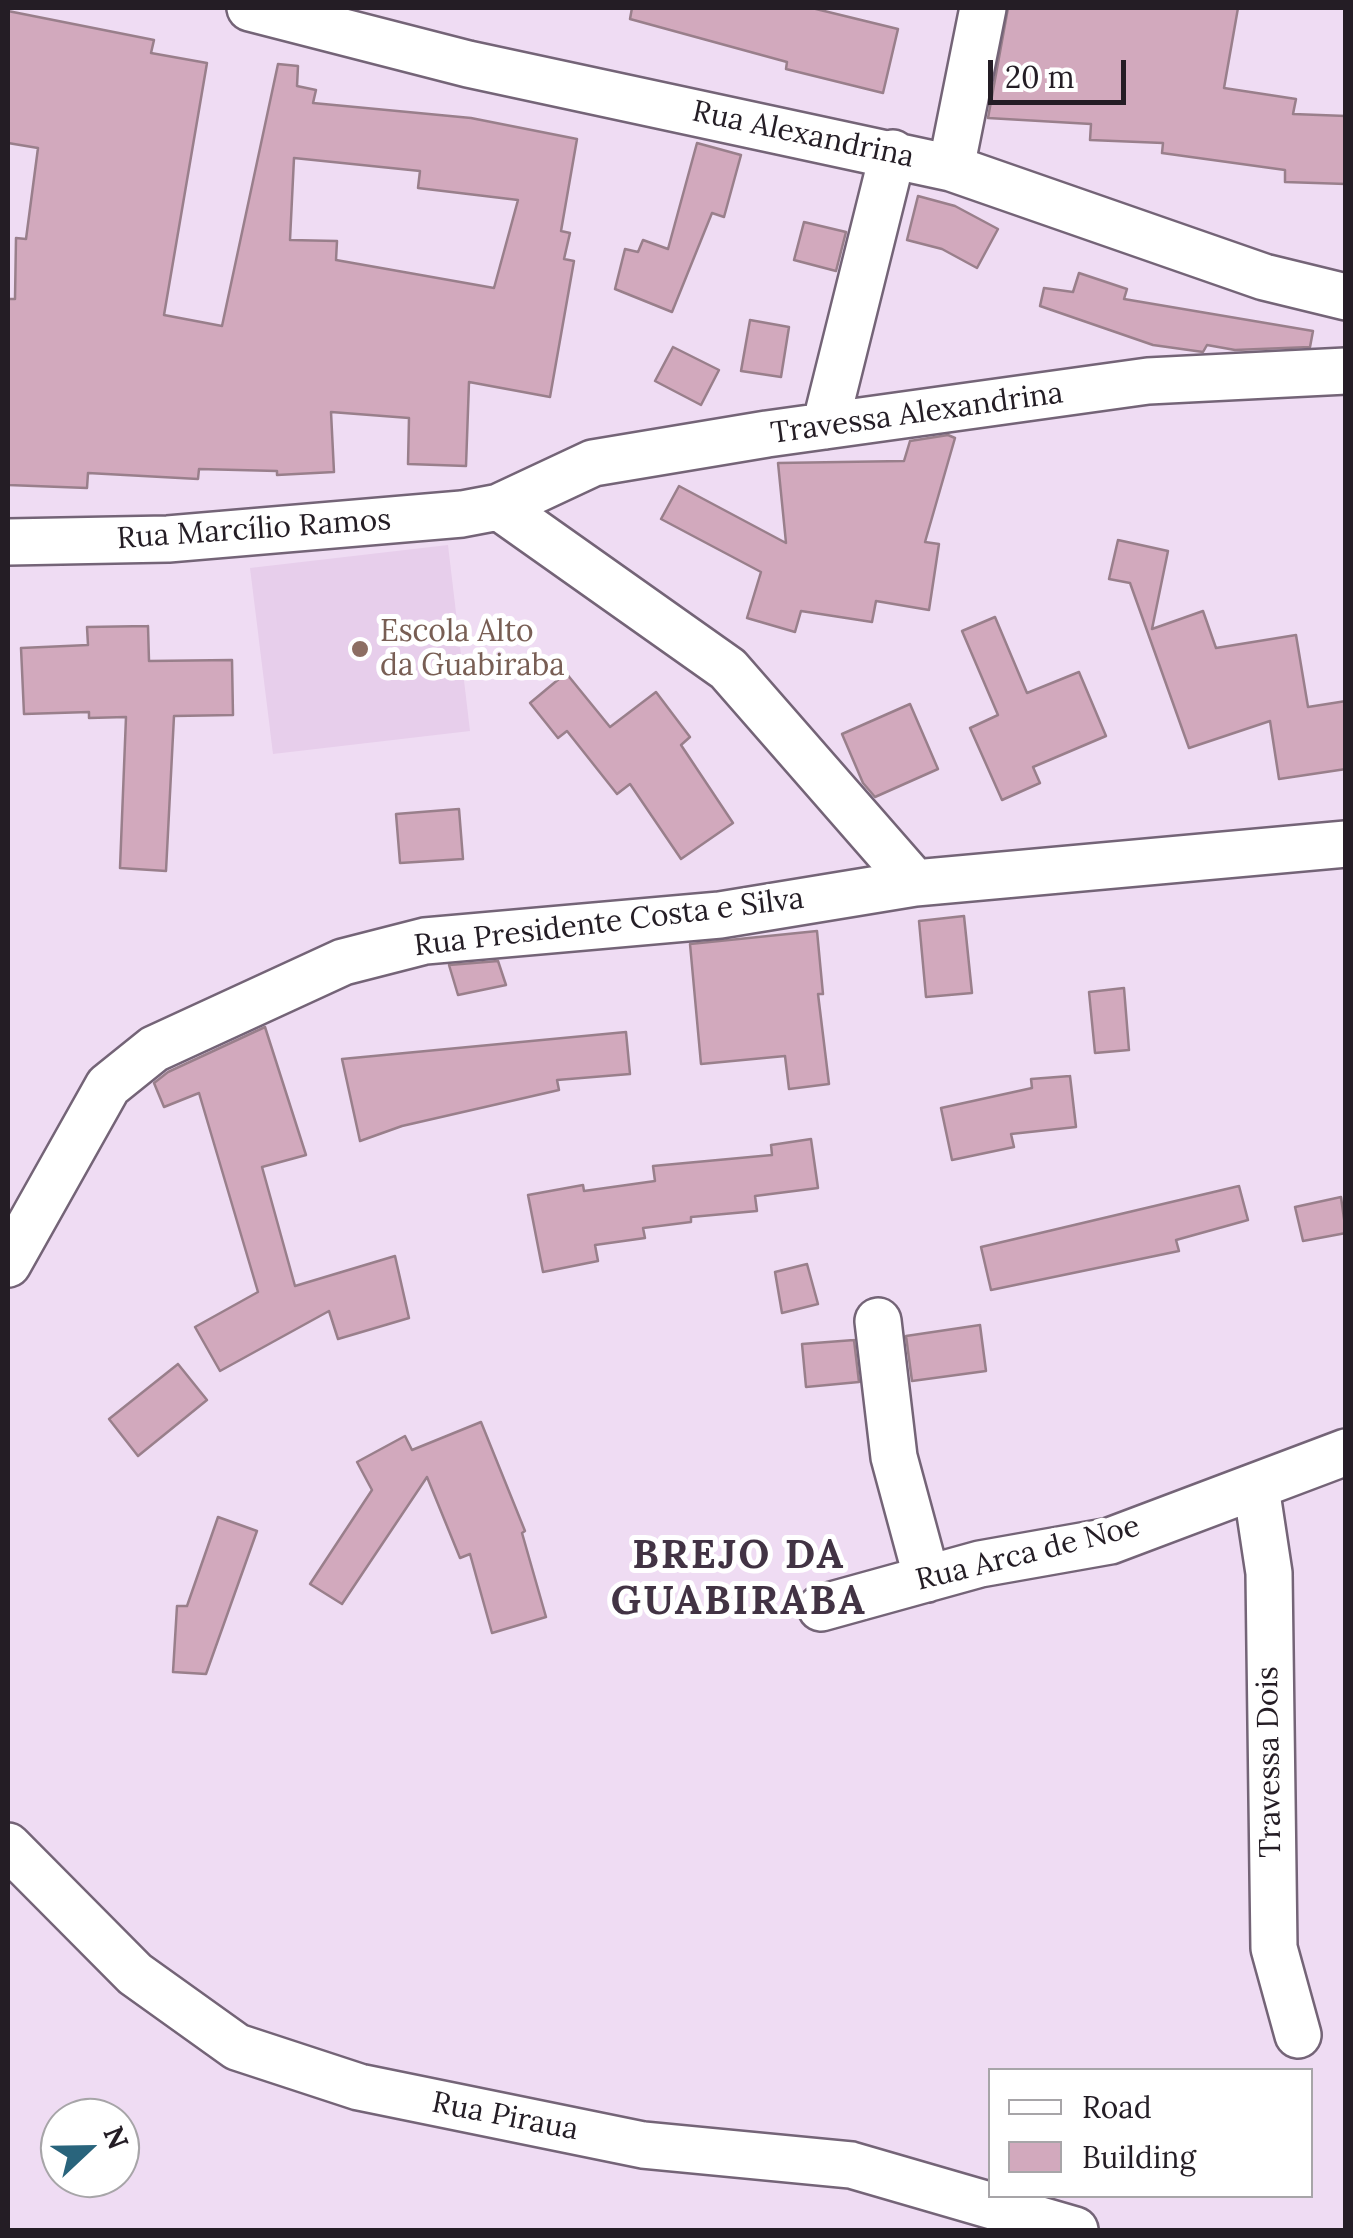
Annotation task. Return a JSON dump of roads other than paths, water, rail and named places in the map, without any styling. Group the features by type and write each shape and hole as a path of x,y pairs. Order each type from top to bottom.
{"street":[{"name":"Rua Alexandrina","path":"250,8 468,64 951,168 1264,277 1346,297"},
{"path":"951,168 983,8"},
{"path":"825,426 894,153"},
{"name":"Travessa Alexandrina","path":"499,507 593,463 1148,381 1346,371"},
{"path":"499,507 728,669 915,883"},
{"name":"Rua Marcílio Ramos","path":"8,542 168,540 499,507"},
{"name":"Rua Presidente Costa e Silva","path":"8,1264 108,1086 154,1048 343,962 425,942 720,916 915,883 1346,844"},
{"path":"878,1321 894,1456 926,1579"},
{"name":"Rua Arca de Noe","path":"821,1608 980,1564 1110,1540 1346,1452"},
{"name":"Travessa Dois","path":"1256,1488 1269,1573 1274,1948 1298,2035"},
{"name":"Rua Piraua","path":"8,1846 135,1974 237,2047 359,2087 644,2144 852,2165 1074,2230"}],"place":[{"name":"Escola Alto da Guabiraba","path":"360,649"}],"district":[{"name":"BREJO DA GUABIRABA","path":"739,1580"}]}
